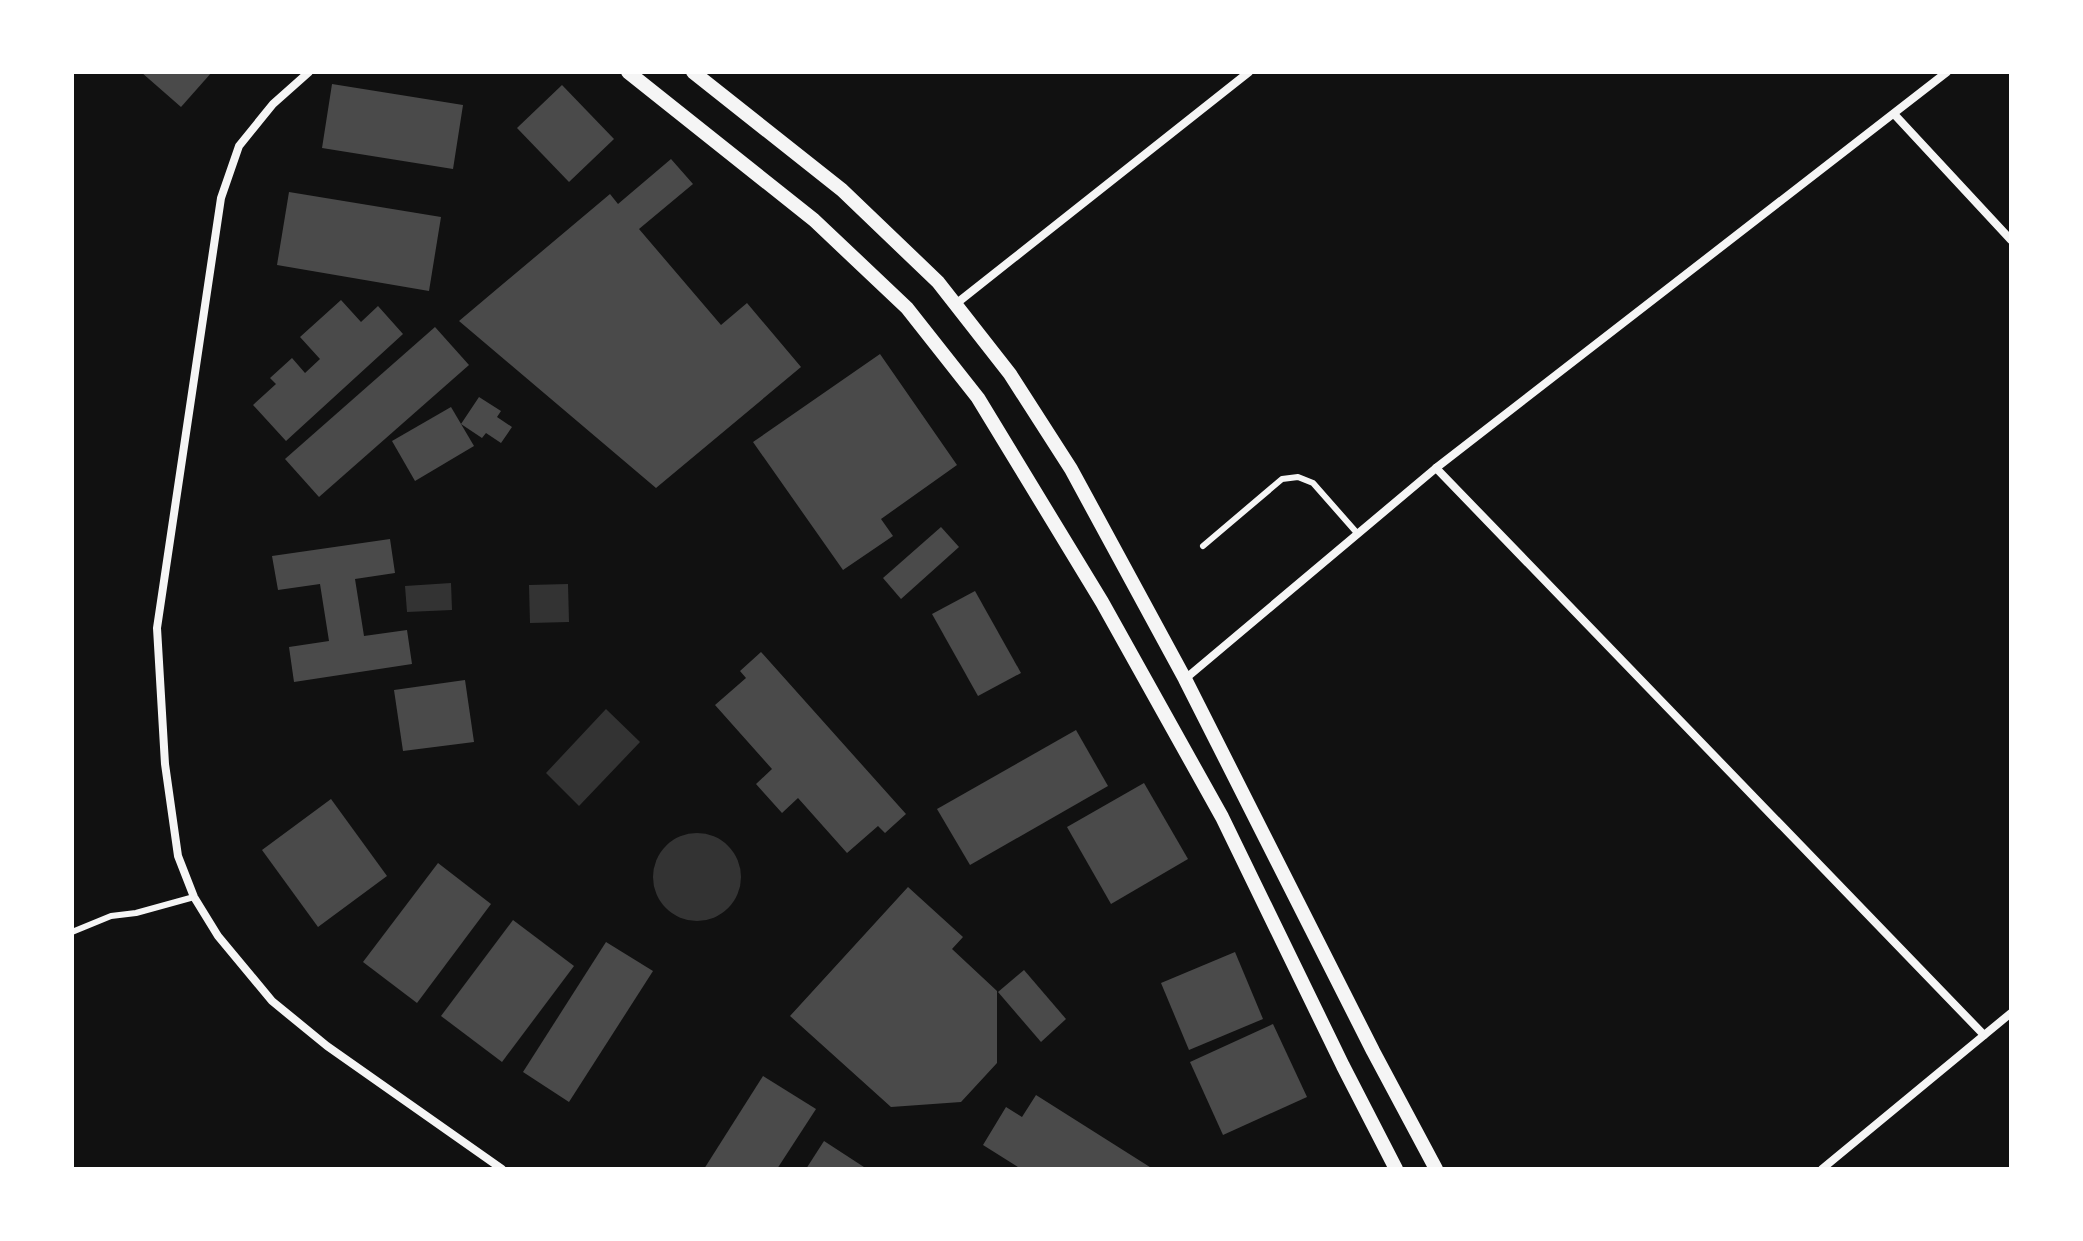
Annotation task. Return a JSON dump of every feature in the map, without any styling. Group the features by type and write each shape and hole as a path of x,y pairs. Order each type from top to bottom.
{"street":[{"path":"309,72 273,104 239,146 221,198 157,628 165,764 178,856 194,897 218,936 272,1001 327,1046 502,1169"},
{"path":"628,72 814,220 907,308 978,398 1102,602 1222,817 1396,1169"},
{"path":"693,72 842,190 938,282 1010,374 1071,469 1185,679 1436,1169"},
{"path":"957,303 1249,72"},
{"path":"1185,679 1436,468 1947,72"},
{"path":"1894,114 2011,240"},
{"path":"1436,468 1984,1035"},
{"path":"1822,1169 2011,1013"}],"lane":[{"path":"1203,546 1282,479 1298,477 1313,483 1357,533"},
{"path":"72,932 111,916 136,913 194,897"}],"shaded area":[{"path":"451,583 452,610 407,612 405,586"},
{"path":"568,584 569,622 530,623 529,585"},
{"path":"606,709 640,742 579,806 546,773"},
{"path":"697,833 714,837 728,846 737,860 741,877 737,894 728,908 714,917 697,921 680,917 666,908 657,894 653,877 657,860 666,846 680,837"}],"building":[{"path":"141,72 212,72 181,107"},
{"path":"332,84 463,105 453,169 322,148"},
{"path":"562,85 614,139 569,182 517,128"},
{"path":"671,159 693,184 639,229 721,325 747,303 801,367 656,488 459,321 610,194 618,204"},
{"path":"289,192 441,217 429,291 277,265"},
{"path":"341,300 361,322 378,306 403,334 286,441 253,405 276,384 270,378 292,358 305,373 320,359 300,337"},
{"path":"435,327 469,365 319,497 285,459"},
{"path":"880,354 957,465 881,519 893,536 843,570 753,442"},
{"path":"479,397 501,411 497,417 512,427 501,443 486,433 482,438 461,424"},
{"path":"451,407 474,446 415,481 392,441"},
{"path":"941,527 959,547 901,599 883,578"},
{"path":"390,539 395,573 355,579 364,636 407,630 412,664 294,682 289,647 329,641 320,584 278,590 272,556"},
{"path":"975,591 1021,673 978,696 932,614"},
{"path":"761,652 906,814 885,833 878,826 847,853 798,798 782,813 756,784 772,769 715,705 746,678 740,671"},
{"path":"465,680 474,742 403,751 394,690"},
{"path":"1076,730 1108,786 970,865 937,809"},
{"path":"1144,783 1188,859 1111,904 1067,827"},
{"path":"331,799 387,876 318,927 262,850"},
{"path":"438,863 491,904 417,1003 363,962"},
{"path":"908,887 963,937 952,949 997,991 997,1063 961,1102 891,1107 790,1016"},
{"path":"513,920 574,966 502,1062 441,1016"},
{"path":"606,942 653,971 569,1102 523,1072"},
{"path":"1235,952 1263,1019 1189,1050 1161,983"},
{"path":"1024,970 1066,1019 1041,1042 998,992"},
{"path":"1273,1024 1307,1097 1223,1135 1190,1062"},
{"path":"763,1076 816,1109 777,1169 704,1169"},
{"path":"1036,1095 1153,1169 1021,1169 983,1145 1006,1107 1022,1117"},
{"path":"824,1141 867,1169 806,1169"}]}
